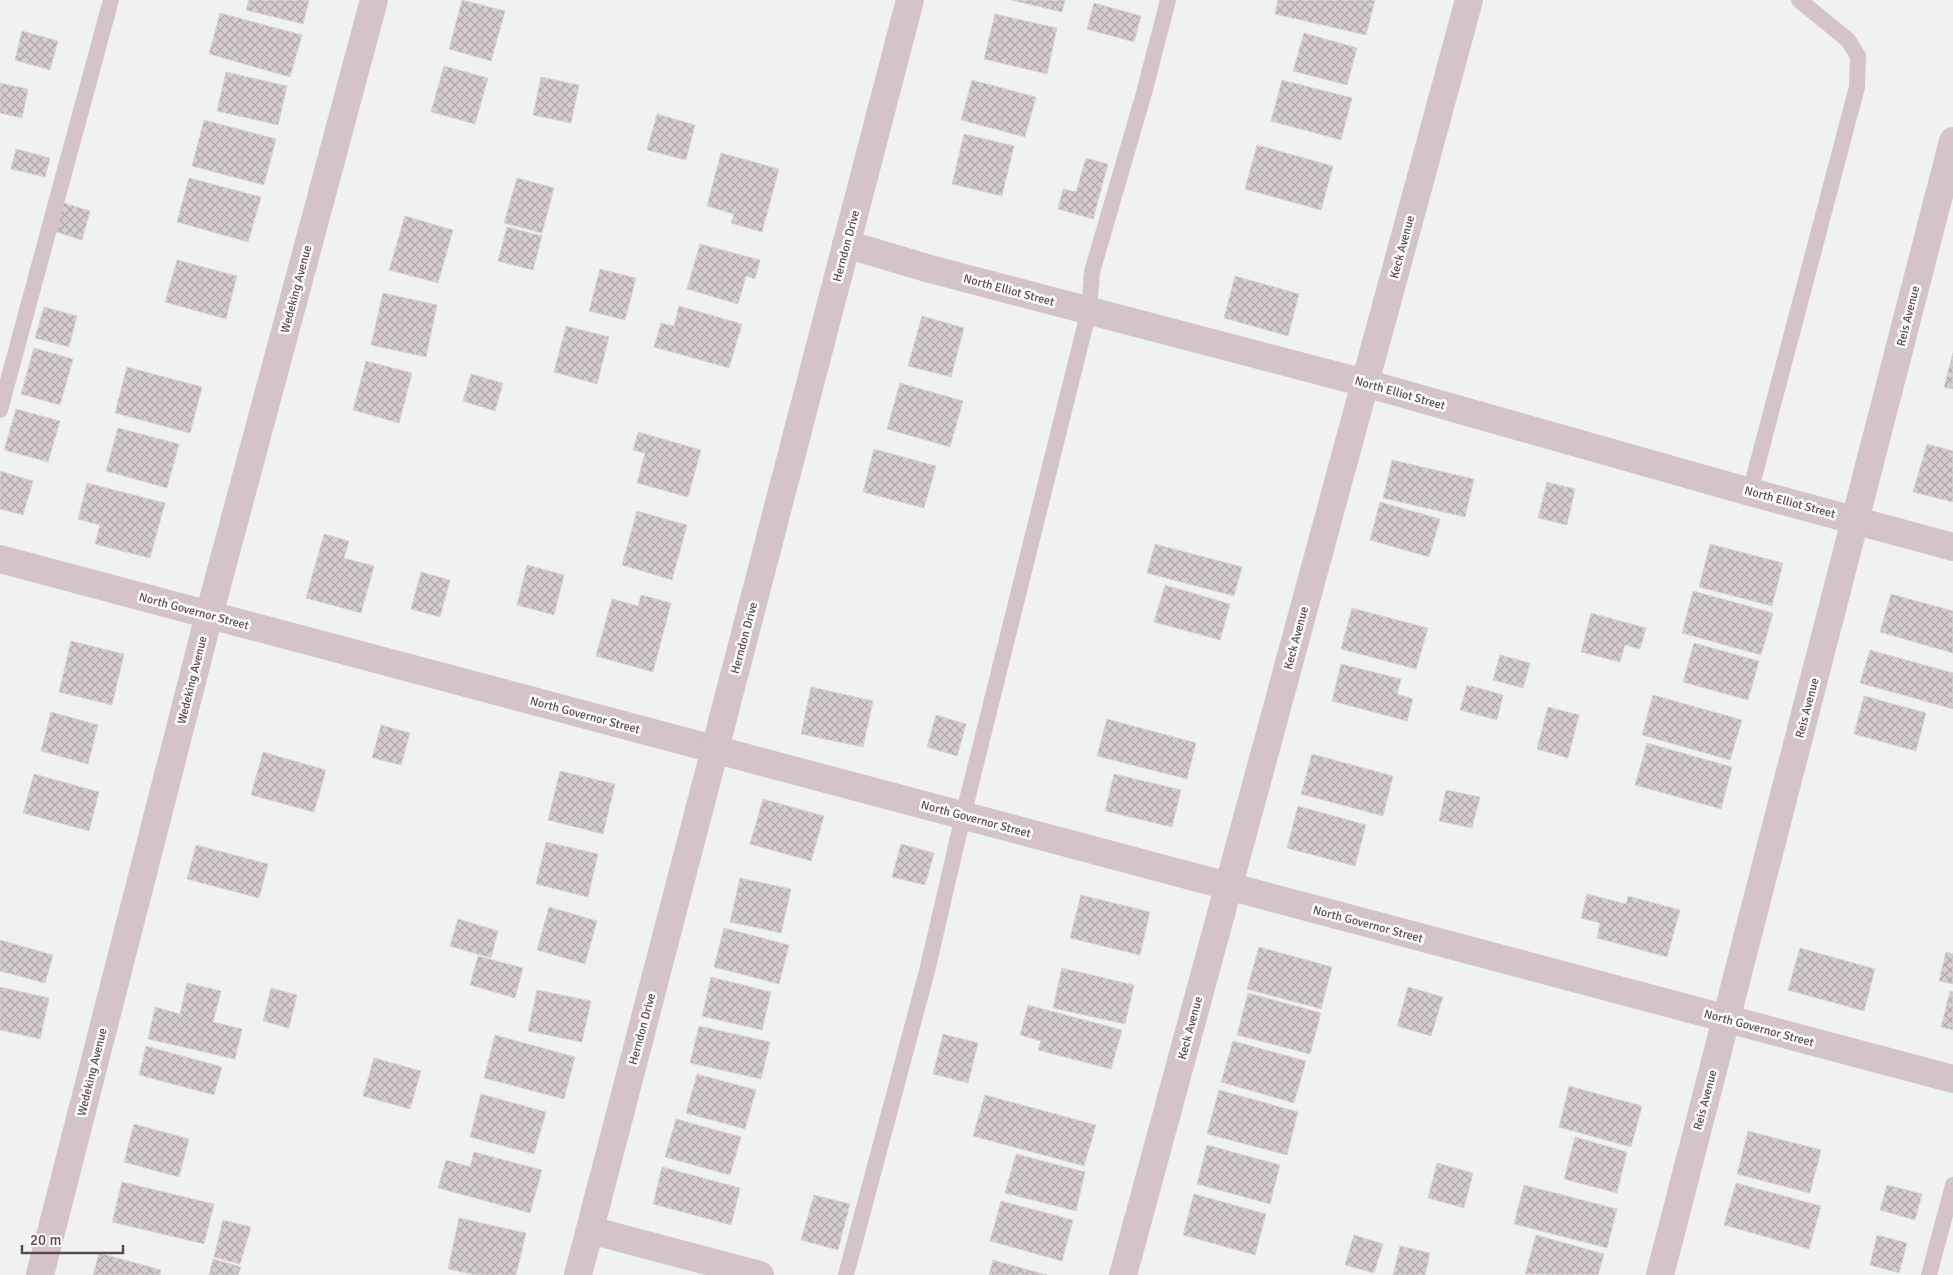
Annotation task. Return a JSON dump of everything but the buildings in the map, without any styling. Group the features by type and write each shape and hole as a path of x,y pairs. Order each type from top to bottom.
{"street":[{"name":"Wedeking Avenue","path":"40,1275 208,615 374,0"},
{"name":"Herndon Drive","path":"578,1275 910,0"},
{"name":"Keck Avenue","path":"1123,1275 1469,0"},
{"name":"Reis Avenue","path":"1660,1275 1953,141"},
{"name":"North Elliot Street","path":"846,244 930,269 1365,382 1750,492 1953,547"},
{"name":"North Governor Street","path":"0,559 1953,1079"},
{"path":"590,1230 760,1275"}],"lane":[{"path":"0,410 111,0"},
{"path":"846,1275 927,971 963,816 1089,310 1092,272 1144,93 1168,0"},
{"path":"1750,492 1857,87 1858,56 1848,40 1799,0"},
{"path":"1929,1275 1953,1185"}]}
